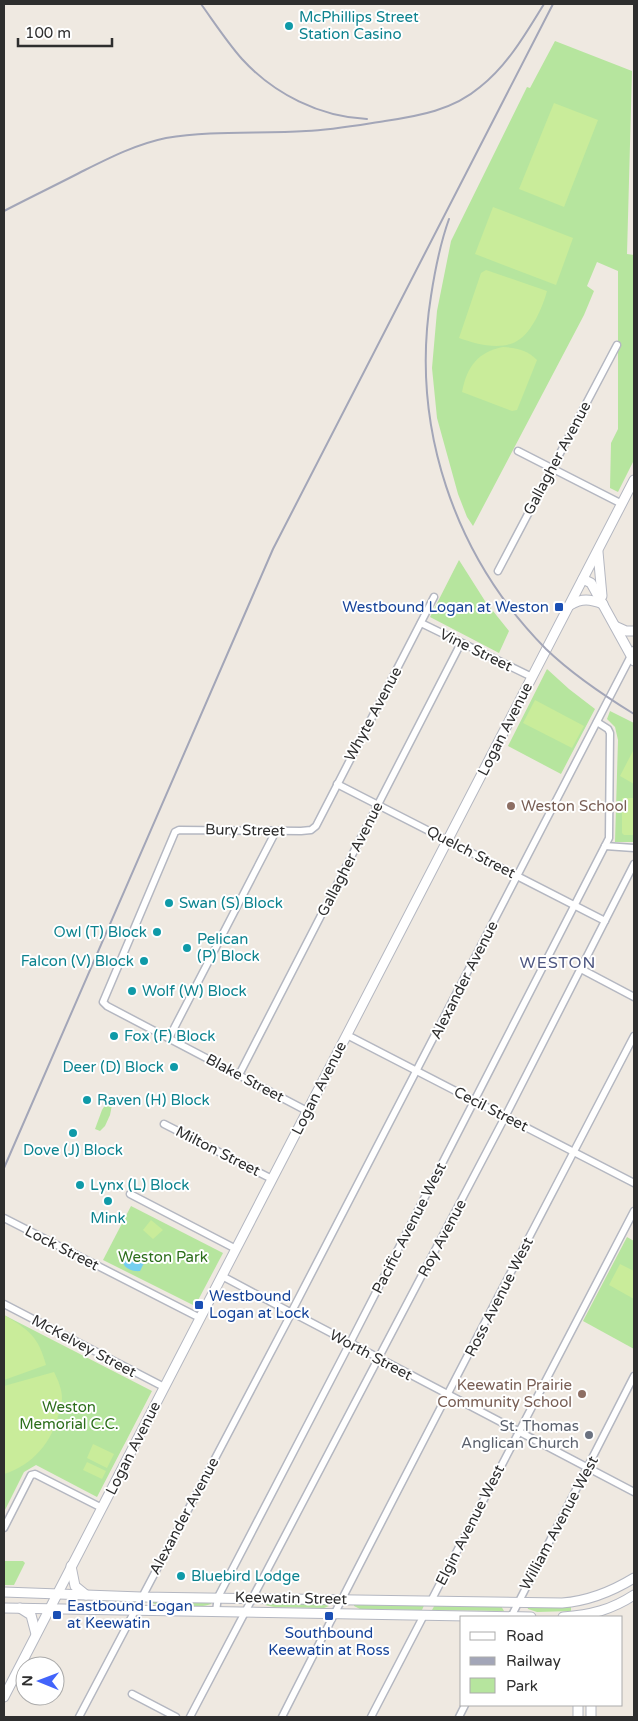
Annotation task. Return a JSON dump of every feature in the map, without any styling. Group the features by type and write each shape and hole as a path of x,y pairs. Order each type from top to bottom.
{"main road":[{"name":"Logan Avenue","path":"4,1697 598,550 622,504 632,490 634,480"},
{"path":"598,550 599,581 603,604"},
{"path":"583,579 591,583 614,626 633,656"},
{"path":"570,604 587,599 603,604"},
{"path":"614,626 634,632"},
{"path":"72,1566 75,1586 86,1595"},
{"name":"Keewatin Street","path":"4,1592 141,1597 518,1602 582,1601 611,1592 634,1578"},
{"path":"582,1601 589,1616 634,1595"},
{"path":"579,1616 582,1601"},
{"path":"606,1616 620,1603"},
{"name":"Keewatin Street","path":"4,1608 460,1616"},
{"path":"20,1608 31,1615 36,1634"}],"street":[{"name":"Gallagher Avenue","path":"498,571 617,346"},
{"path":"518,451 622,504"},
{"name":"Whyte Avenue","path":"311,830 316,826 434,597"},
{"name":"Vine Street","path":"421,623 532,677"},
{"name":"Gallagher Avenue","path":"239,1076 461,643"},
{"name":"Alexander Avenue","path":"79,1717 633,656"},
{"name":"Pacific Avenue West","path":"216,1611 218,1597 609,838 610,732 597,722"},
{"name":"Quelch Street","path":"337,784 605,921"},
{"name":"Bury Street","path":"104,1002 172,837 179,830 311,830"},
{"path":"169,1038 276,831"},
{"path":"605,846 634,848"},
{"name":"Roy Avenue","path":"245,1611 379,1359 634,864"},
{"path":"581,969 634,996"},
{"name":"Blake Street","path":"104,1002 107,1006 308,1111"},
{"name":"Cecil Street","path":"347,1035 634,1183"},
{"name":"Ross Avenue West","path":"282,1717 334,1613 634,1036"},
{"name":"Milton Street","path":"164,1124 272,1179"},
{"path":"130,1194 236,1250"},
{"name":"Elgin Avenue West","path":"431,1600 634,1211"},
{"name":"Lock Street","path":"4,1218 200,1318"},
{"name":"Worth Street","path":"222,1276 634,1492"},
{"name":"McKelvey Street","path":"4,1304 164,1387"},
{"name":"William Avenue West","path":"511,1616 634,1376"},
{"path":"4,1528 31,1476 35,1474 102,1508"},
{"path":"190,1717 245,1611"},
{"path":"371,1717 424,1616"},
{"path":"132,1694 176,1717"},
{"path":"458,1717 464,1706"}],"green space":[{"path":"555,41 632,71 627,254 634,255 634,460 618,492 610,488 611,443 618,429 618,271 597,262 587,286 594,291 584,315 473,526 467,517 458,494 437,418 432,368 437,311 451,241 527,87 530,88"},
{"path":"554,103 598,120 564,207 519,189"},
{"path":"493,207 573,238 556,285 475,254"},
{"path":"486,270 547,291 532,326 517,341 503,346 488,346 459,338 481,273"},
{"path":"503,347 522,350 537,360 517,410 512,411 462,392 467,375 475,362 487,352"},
{"path":"459,560 485,601 509,631 499,653 430,617"},
{"path":"547,669 595,709 561,774 508,746"},
{"path":"535,700 584,726 572,748 523,723"},
{"path":"610,711 634,723 634,842 615,842 618,740 615,727 607,719"},
{"path":"634,749 634,784 620,776"},
{"path":"622,798 634,798 634,835 624,835 622,833"},
{"path":"107,1102 112,1105 110,1115 105,1126 100,1131 95,1129"},
{"name":"Weston Park","path":"131,1206 223,1253 195,1306 103,1260"},
{"path":"151,1220 163,1230 153,1239 143,1230"},
{"path":"627,1237 634,1241 634,1349 583,1321"},
{"path":"620,1264 634,1271 634,1299 609,1285"},
{"name":"Weston Memorial C.C.","path":"4,1315 152,1391 97,1497 36,1465 24,1472 4,1512"},
{"path":"4,1315 20,1325 36,1340 46,1365 4,1380"},
{"path":"54,1372 61,1388 62,1398 52,1434 40,1451 24,1465 4,1474 4,1386"},
{"path":"93,1444 114,1454 107,1468 87,1458"},
{"path":"87,1462 106,1471 102,1479 83,1470"},
{"path":"4,1561 23,1561 25,1563 14,1585 4,1585"},
{"path":"152,1600 211,1602 211,1604 198,1607 173,1607 152,1603"},
{"path":"265,1602 327,1603 329,1606 324,1608 274,1607 265,1605"},
{"path":"425,1603 422,1610 360,1609 354,1606 354,1604"},
{"path":"436,1603 501,1606 504,1611 432,1610"},
{"path":"527,1606 571,1607 571,1611 537,1612 528,1609"}],"water":[{"path":"134,1255 141,1258 144,1263 140,1271 128,1269 123,1263 123,1260 129,1259"}],"railway":[{"path":"201,4 242,59 268,83 283,93 315,108 332,114 367,119"},
{"path":"4,211 114,156 134,147 166,138 201,134 326,130 410,117 447,107 470,95 499,69 516,48 544,4"},
{"path":"4,1168 273,549 553,4"},
{"path":"449,219 440,247 434,277 426,345 427,393 434,440 446,486 464,531 486,573 514,612 546,649 566,667 599,692 634,714"}],"place":[{"name":"McPhillips Street Station Casino","path":"289,26"},
{"name":"Westbound Logan at Weston","path":"559,607"},
{"name":"Weston School","path":"511,806"},
{"name":"Swan (S) Block","path":"169,903"},
{"name":"Owl (T) Block","path":"157,932"},
{"name":"Pelican (P) Block","path":"187,948"},
{"name":"Falcon (V) Block","path":"144,961"},
{"name":"Wolf (W) Block","path":"132,991"},
{"name":"Fox (F) Block","path":"114,1036"},
{"name":"Deer (D) Block","path":"174,1067"},
{"name":"Raven (H) Block","path":"87,1100"},
{"name":"Dove (J) Block","path":"73,1133"},
{"name":"Lynx (L) Block","path":"80,1185"},
{"name":"Mink","path":"108,1201"},
{"name":"Westbound Logan at Lock","path":"199,1305"},
{"name":"Keewatin Prairie Community School","path":"582,1394"},
{"name":"St. Thomas Anglican Church","path":"589,1435"},
{"name":"Bluebird Lodge","path":"181,1576"},
{"name":"Eastbound Logan at Keewatin","path":"57,1615"},
{"name":"Southbound Keewatin at Ross","path":"329,1616"}],"district":[{"name":"WESTON","path":"558,962"}]}
